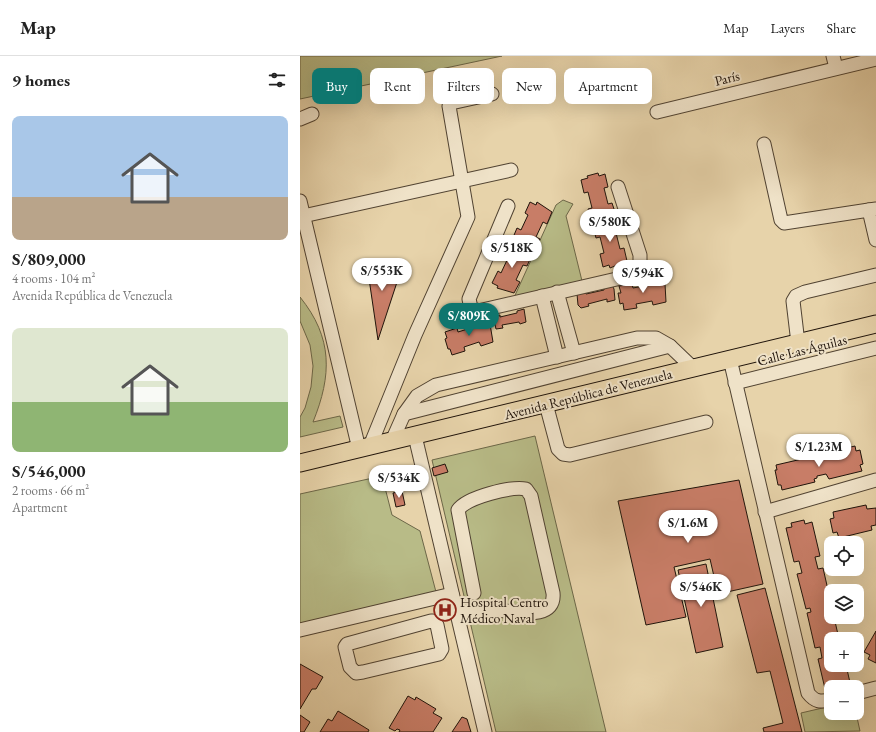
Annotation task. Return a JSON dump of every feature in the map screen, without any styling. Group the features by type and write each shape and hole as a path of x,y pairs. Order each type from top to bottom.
{"main road":[{"name":"Avenida República de Venezuela","path":"300,463 876,324"}],"street":[{"name":"París","path":"656,112 834,62 876,59"},
{"path":"364,448 466,223 468,210 449,106 450,104"},
{"path":"764,144 781,220 784,223 872,209 876,240"},
{"path":"304,216 511,170"},
{"path":"508,206 469,299 470,308 478,311 634,275 640,266 640,255 618,187"},
{"path":"300,201 304,216 305,248 364,448"},
{"path":"798,343 793,301 796,296 805,292 876,276"},
{"path":"557,292 574,353"},
{"path":"542,296 557,357"},
{"path":"392,441 404,414 417,396 436,385 638,338 656,338 670,346 693,368"},
{"path":"404,414 670,346"},
{"name":"Calle Las Águilas","path":"735,383 876,348"},
{"path":"730,359 808,693 814,699 821,702 824,701"},
{"path":"546,404 558,449 563,454 570,455 706,422"},
{"path":"415,436 485,732"},
{"path":"765,512 876,480"},
{"path":"458,616 496,610 527,613 538,612 546,610 553,602 553,593 531,496 526,489 516,488 471,499 458,510 474,593"},
{"path":"300,630 452,594"},
{"path":"431,621 437,625 440,638 442,649 439,654 356,673 350,667 345,647 350,642 431,621"},
{"path":"440,638 461,632"},
{"path":"864,691 876,688"}],"green space":[{"path":"300,56 502,56 446,68 433,68 433,71 425,72 425,68 370,68 370,84 362,86 362,68 312,68 312,96 300,99"},
{"path":"563,200 573,204 566,216 583,285 512,302 556,205"},
{"path":"300,297 311,312 319,327 324,342 326,357 324,388 313,422 340,416 343,427 300,437 300,417 305,408 311,387 313,366 310,345 300,321"},
{"path":"535,436 606,732 496,732 432,460"},
{"path":"382,476 392,515 420,531 436,592 300,625 300,494"},
{"path":"824,708 824,720 858,720 860,731 805,732 801,713"}],"building":[{"path":"598,173 599,176 605,174 608,187 604,188 608,204 612,203 616,215 599,222 598,220 591,221 588,209 592,208 588,192 584,193 581,180 588,178 587,176"},
{"path":"530,202 536,205 537,202 552,212 547,224 543,222 536,237 540,239 534,250 528,248 527,250 517,245 518,243 512,240 517,228 521,230 528,215 525,213"},
{"path":"610,219 610,221 617,220 620,232 616,233 620,249 624,248 627,261 610,268 609,265 603,267 600,254 604,253 600,237 596,238 593,226 599,224 599,222"},
{"path":"510,244 516,247 517,245 532,255 527,266 523,265 516,280 520,282 514,293 497,288 498,286 492,283 498,271 501,273 508,258 504,256"},
{"path":"367,265 401,270 378,340"},
{"path":"661,278 663,285 665,284 666,302 653,305 652,301 636,304 637,308 624,310 623,303 620,304 618,293 621,293 619,286 632,284 633,288 649,285 649,280"},
{"path":"612,285 615,300 607,302 607,299 588,304 589,306 581,308 578,305 577,294 585,292 586,294 604,290 604,287"},
{"path":"524,309 526,322 520,324 519,322 502,325 503,328 496,329 493,316 500,315 500,317 517,313 517,311"},
{"path":"486,319 488,325 490,324 493,342 481,346 479,342 464,347 465,351 452,355 450,349 448,349 445,339 447,338 445,332 457,328 458,332 474,327 473,323"},
{"path":"855,446 856,451 860,450 863,464 860,465 862,471 829,479 826,474 817,476 817,478 814,479 815,482 782,490 781,485 778,485 775,470 777,470 776,465 815,456 816,459 823,458 822,454"},
{"path":"445,464 448,472 434,476 432,468"},
{"path":"739,480 763,584 718,594 710,559 674,567 686,617 646,625 618,501"},
{"path":"402,491 405,505 396,507 393,493"},
{"path":"866,505 867,509 876,508 876,525 871,526 872,530 847,536 838,536 837,532 833,533 830,519 834,518 833,512"},
{"path":"804,520 805,524 812,522 820,556 815,557 818,569 823,568 827,584 824,584 824,624 836,624 837,632 824,632 824,672 848,672 849,680 824,680 824,684 818,659 822,658 820,647 815,648 807,613 811,612 810,608 806,609 797,574 802,573 799,561 794,562 786,528 792,527 791,523"},
{"path":"706,564 723,647 696,653 678,570"},
{"path":"765,588 802,732 764,732 763,728 783,723 770,671 757,673 737,595"},
{"path":"876,631 876,663 868,659 870,655 864,652"},
{"path":"300,664 323,677 316,689 312,689 300,709"},
{"path":"408,696 415,700 416,697 436,709 433,713 442,718 433,732 399,732 400,730 397,729 395,731 389,728"},
{"path":"338,711 369,730 368,732 320,732 328,719 332,721"},
{"path":"300,715 310,722 304,732 300,732"},
{"path":"462,717 467,719 471,732 452,732"}],"place":[{"name":"Hospital Centro Médico Naval","path":"445,610"}]}
